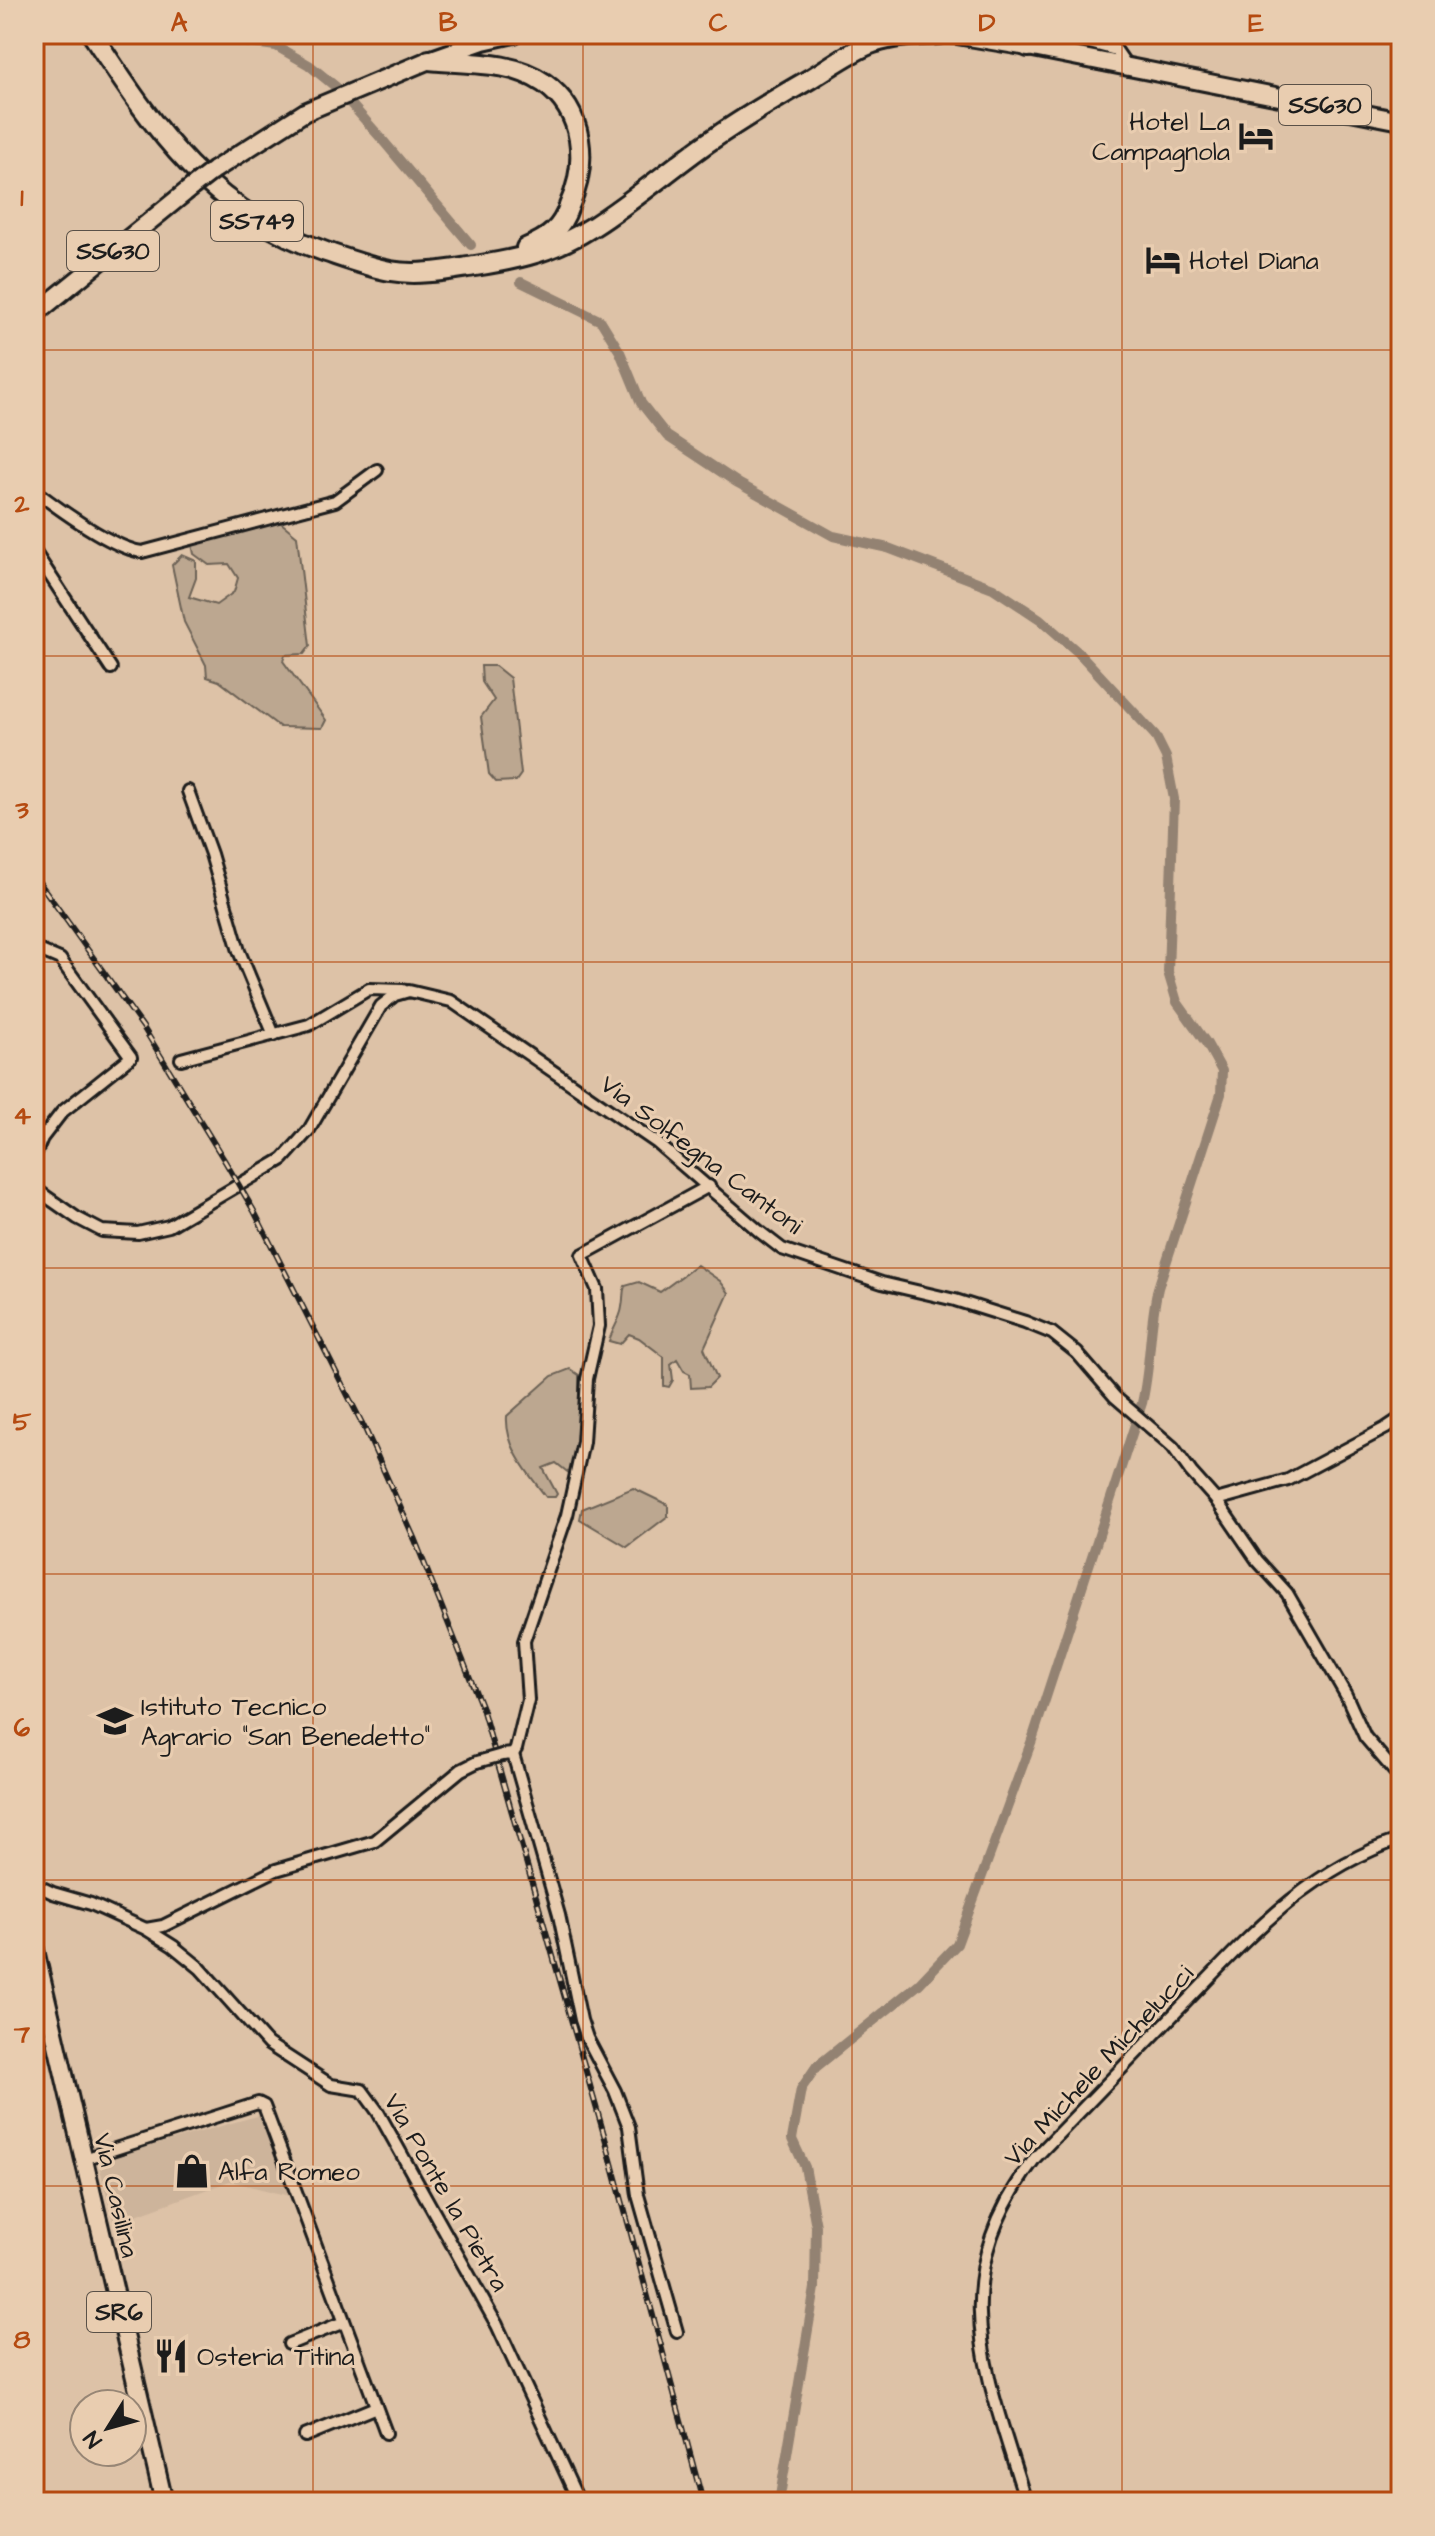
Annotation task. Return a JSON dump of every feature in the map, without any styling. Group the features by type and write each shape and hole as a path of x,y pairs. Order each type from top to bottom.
{"highway":[{"name":"SS749","path":"92,34 132,96 171,144 230,203 261,223 298,242 393,272 436,272 499,262"},
{"path":"499,262 545,251 595,225 710,141 869,45 900,36 939,34"},
{"path":"1007,34 1028,47"},
{"path":"429,60 479,63 527,74 554,92 570,112 580,140 582,166 566,214 553,232 499,262"}],"main road":[{"path":"429,60 514,34"},
{"name":"SS630","path":"951,34 1401,121"},
{"name":"SS630","path":"34,315 214,170 305,112 429,60"},
{"name":"Via Casilina","path":"34,1946 164,2502"}],"street":[{"path":"1055,34 1116,50 1128,67"},
{"path":"34,490 89,527 142,552 335,501 377,470"},
{"path":"34,551 111,668"},
{"path":"188,791 211,854 239,951 274,1035"},
{"path":"34,948 60,959 131,1057 62,1112 42,1138 34,1157"},
{"name":"Via Solfegna Cantoni","path":"358,995 369,989 389,988 451,1001 657,1143 782,1249 882,1283 955,1300 1052,1333 1077,1353 1115,1397 1173,1447 1216,1500 1257,1560 1287,1593 1346,1695 1365,1737 1401,1779"},
{"path":"34,1188 102,1231 138,1233 169,1226 283,1159 309,1130 381,1006 395,995 409,991"},
{"path":"181,1059 309,1025 358,995 368,1001 377,1013"},
{"path":"677,2332 638,2195 629,2127 581,2020 559,1915 508,1754 528,1700 524,1641 567,1515 583,1442 587,1379 599,1326 597,1289 582,1255 709,1186"},
{"path":"1216,1500 1288,1480 1401,1418"},
{"path":"146,1929 163,1926 276,1870 375,1841 461,1770 477,1762 508,1754"},
{"name":"Via Michele Michelucci","path":"1026,2502 981,2347 978,2301 984,2256 999,2215 1035,2158 1243,1941 1315,1880 1401,1839"},
{"name":"Via Ponte la Pietra","path":"34,1884 91,1904 146,1929 200,1968 268,2044 331,2085 362,2090 378,2112 491,2313 579,2502"},
{"path":"84,2159 258,2103 264,2106 386,2433"},
{"path":"289,2344 344,2322"},
{"path":"305,2436 376,2407"}],"shaded area":[{"path":"280,522 297,536 310,646 304,654 285,655 283,661 326,720 322,728 280,727 219,681 207,677 206,665 184,622 172,565 182,555 196,561 196,578 189,597 216,605 234,592 238,578 229,564 209,565 194,554 192,544"},
{"path":"481,666 495,666 510,678 521,774 516,781 496,782 489,774 481,717 494,700 482,682"},
{"path":"697,1265 720,1281 729,1293 704,1348 717,1378 708,1387 691,1388 690,1374 684,1371 677,1359 671,1364 673,1380 669,1387 664,1386 664,1357 629,1334 620,1344 609,1341 621,1311 625,1286 639,1282 660,1292"},
{"path":"570,1369 579,1375 579,1455 570,1474 556,1463 543,1468 557,1494 546,1497 514,1449 507,1416 552,1376"},
{"path":"633,1488 668,1505 668,1516 627,1547 580,1519 582,1509"},
{"name":"Alfa Romeo","path":"260,2115 293,2197 230,2181 114,2223 98,2161"}],"waterway":[{"path":"183,34 276,46 309,65 336,87 471,245"},
{"path":"521,282 601,321 620,352 641,403 667,436 738,483 833,536 888,548 993,588 1040,619 1080,654 1155,735 1166,757 1174,799 1168,972 1177,1002 1222,1071 1221,1094 1158,1288 1142,1403 1032,1740 957,1944 919,1984 816,2067 801,2089 792,2139 805,2167 816,2226 815,2288 779,2502"}],"railway":[{"path":"34,875 143,1027 254,1211 366,1431 415,1540 482,1708 609,2152 703,2502"}],"place":[{"name":"Hotel La Campagnola","path":"1256,136"},
{"name":"Hotel Diana","path":"1163,260"},
{"name":"Istituto Tecnico Agrario \"San Benedetto\"","path":"115,1721"},
{"name":"Alfa Romeo","path":"192,2171"},
{"name":"Osteria Titina","path":"171,2356"}]}
